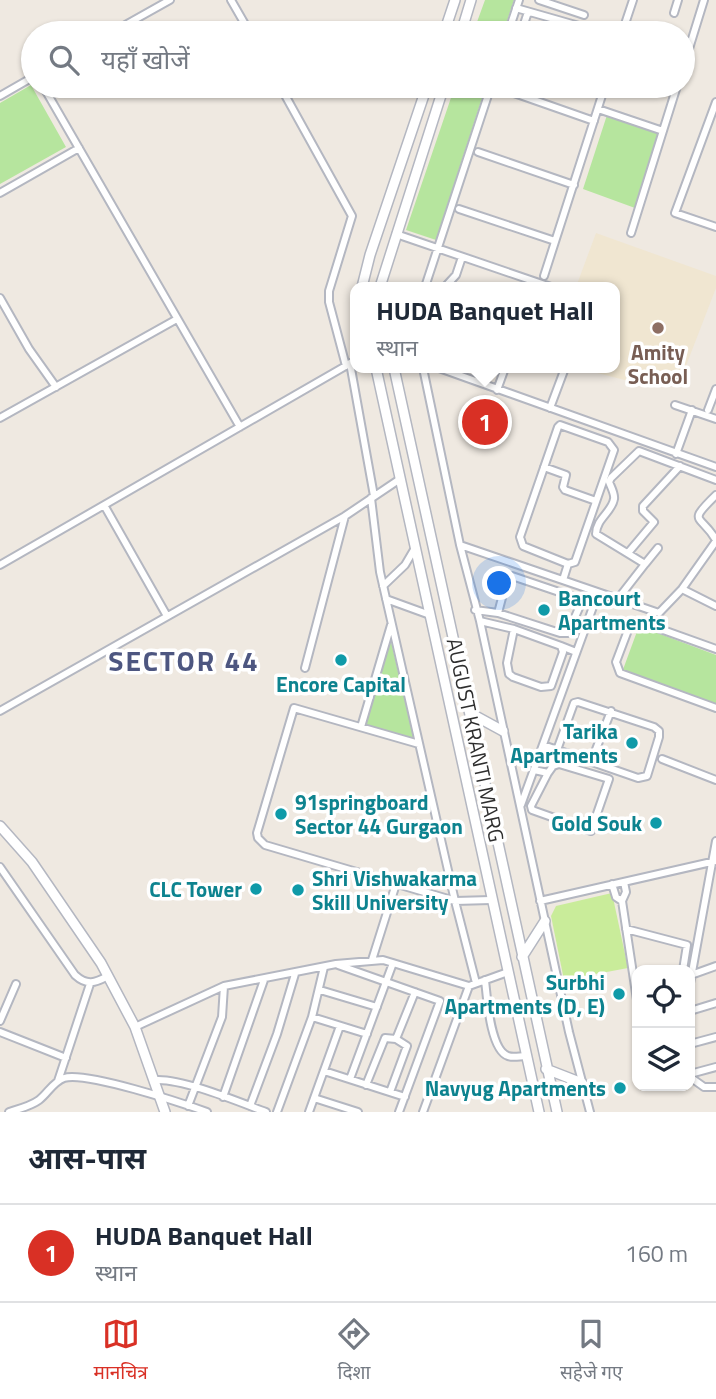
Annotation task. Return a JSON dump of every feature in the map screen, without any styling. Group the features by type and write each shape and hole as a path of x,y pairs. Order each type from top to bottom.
{"main road":[{"path":"448,21 455,0"},
{"path":"465,21 471,0"},
{"path":"363,282 423,98"},
{"path":"382,282 440,98"},
{"name":"AUGUST KRANTI MARG","path":"377,373 539,1112"},
{"name":"AUGUST KRANTI MARG","path":"395,373 557,1112"},
{"path":"440,663 458,659"},
{"path":"470,713 503,731"},
{"path":"0,826 32,862 135,1027 155,1080 160,1112"},
{"path":"0,834 27,866 106,978 165,1112"},
{"path":"522,957 545,921"},
{"path":"546,1069 582,1083"}],"street":[{"path":"132,21 170,0"},
{"path":"231,0 243,21"},
{"path":"512,21 519,0"},
{"path":"539,0 553,2 584,15"},
{"path":"626,21 633,0"},
{"path":"674,13 678,0"},
{"path":"695,31 705,0"},
{"path":"516,8 561,21"},
{"path":"525,21 528,12"},
{"path":"0,96 21,84"},
{"path":"50,98 240,427"},
{"path":"286,98 352,216 329,291 329,302 350,360"},
{"path":"427,282 490,98"},
{"path":"528,98 594,121"},
{"path":"544,276 601,98"},
{"path":"631,233 673,98"},
{"path":"716,102 675,214 716,227"},
{"path":"598,109 663,131"},
{"path":"0,193 79,148"},
{"path":"478,152 574,185"},
{"path":"459,209 555,241"},
{"path":"396,234 531,282"},
{"path":"450,282 456,275 463,257"},
{"path":"0,298 29,349 56,387"},
{"path":"0,418 177,319"},
{"path":"0,565 350,364"},
{"path":"353,373 373,497 383,586 472,985 423,1112"},
{"path":"424,373 460,545 480,621 540,901 590,1112"},
{"path":"452,373 716,467"},
{"path":"497,390 503,373"},
{"path":"550,408 563,373"},
{"path":"708,410 716,389"},
{"path":"675,405 716,419"},
{"path":"676,454 692,410"},
{"path":"560,425 608,442 614,450 596,501 575,562 568,564 523,546 520,537 560,425"},
{"path":"645,564 596,534 597,524 614,501 609,482 611,478 639,451 716,480"},
{"path":"628,553 654,522 643,511 643,506 680,466"},
{"path":"544,467 566,475 563,488 565,490 596,501"},
{"path":"0,711 345,516 400,479"},
{"path":"460,545 659,613 682,589 716,541 698,521 700,511 716,495"},
{"path":"104,505 167,615"},
{"path":"305,668 345,516"},
{"path":"383,586 405,565 415,548"},
{"path":"617,600 658,548"},
{"path":"563,580 568,564"},
{"path":"475,610 498,613 560,633 568,633 579,608 577,600 571,596 512,576 507,579 498,613"},
{"path":"682,589 716,606"},
{"path":"520,808 598,593"},
{"path":"386,599 430,615"},
{"path":"480,621 514,629 576,652"},
{"path":"716,649 638,621 630,625 616,662 620,673 716,708"},
{"path":"361,727 391,623"},
{"path":"514,629 508,663 509,674 513,677 541,687 551,686 563,652 561,646"},
{"path":"543,745 557,750 591,762 638,778 644,778 647,776 659,732 654,727 583,701 574,703 557,750"},
{"path":"419,744 294,708 257,833 258,838 265,845 455,901 492,900"},
{"path":"591,762 611,711"},
{"path":"662,759 716,780"},
{"path":"559,764 609,779 591,831 532,810 531,806 548,773 553,766 559,764"},
{"path":"534,770 548,773"},
{"path":"693,965 716,841"},
{"path":"540,901 714,861"},
{"path":"0,867 64,962 80,979 90,984 106,978"},
{"path":"624,882 626,892 622,901 632,968"},
{"path":"372,960 396,884"},
{"path":"612,884 616,897 622,901"},
{"path":"626,929 686,944 688,946 683,965"},
{"path":"135,1027 224,986 336,964 372,960 393,963 472,985 508,972"},
{"path":"350,1079 393,963"},
{"path":"336,964 440,1001 399,1112"},
{"path":"695,976 716,966"},
{"path":"277,1112 312,1017 324,967"},
{"path":"250,1106 277,1034 295,974"},
{"path":"223,1097 264,980"},
{"path":"485,980 497,1044 506,1055 526,1056"},
{"path":"0,1021 16,984"},
{"path":"58,1081 90,984"},
{"path":"188,1106 222,1017 224,986"},
{"path":"320,990 377,1007"},
{"path":"396,1039 415,992"},
{"path":"695,1009 716,1003"},
{"path":"312,1017 367,1034"},
{"path":"309,1112 341,1026"},
{"path":"0,1032 66,1058"},
{"path":"366,1084 385,1038 396,1039 407,1045 390,1092"},
{"path":"695,1043 716,1038"},
{"path":"695,1074 716,1067"},
{"path":"324,1070 405,1097"},
{"path":"9,1112 40,1099 58,1081 67,1077 80,1077 157,1096 207,1112"},
{"path":"155,1080 162,1079 196,1088 266,1112"},
{"path":"695,1080 704,1087 716,1087"},
{"path":"314,1098 358,1112"}],"shaded area":[{"name":"Amity School","path":"596,233 716,276 716,288 679,384 643,373 640,384 597,373 620,373 620,282 578,282"}],"green space":[{"path":"485,0 514,0 507,21 477,21"},
{"path":"21,91 21,98 38,98 66,147 0,184 0,103"},
{"path":"451,98 482,98 436,240 406,230"},
{"path":"607,115 663,134 635,208 583,189"},
{"path":"639,626 716,655 716,713 621,675"},
{"path":"390,637 414,740 364,725"},
{"path":"612,893 628,968 564,980 551,916 556,906"}],"place":[{"name":"Amity School","path":"658,328"},
{"name":"HUDA Banquet Hall","path":"485,422"},
{"name":"Bancourt Apartments","path":"544,610"},
{"name":"Encore Capital","path":"341,660"},
{"name":"Tarika Apartments","path":"632,743"},
{"name":"91springboard Sector 44 Gurgaon","path":"281,814"},
{"name":"Gold Souk","path":"656,823"},
{"name":"CLC Tower","path":"256,889"},
{"name":"Shri Vishwakarma Skill University","path":"298,890"},
{"name":"Surbhi Apartments (D, E)","path":"619,994"},
{"name":"Navyug Apartments","path":"620,1088"}],"district":[{"name":"SECTOR 44","path":"184,660"}]}
